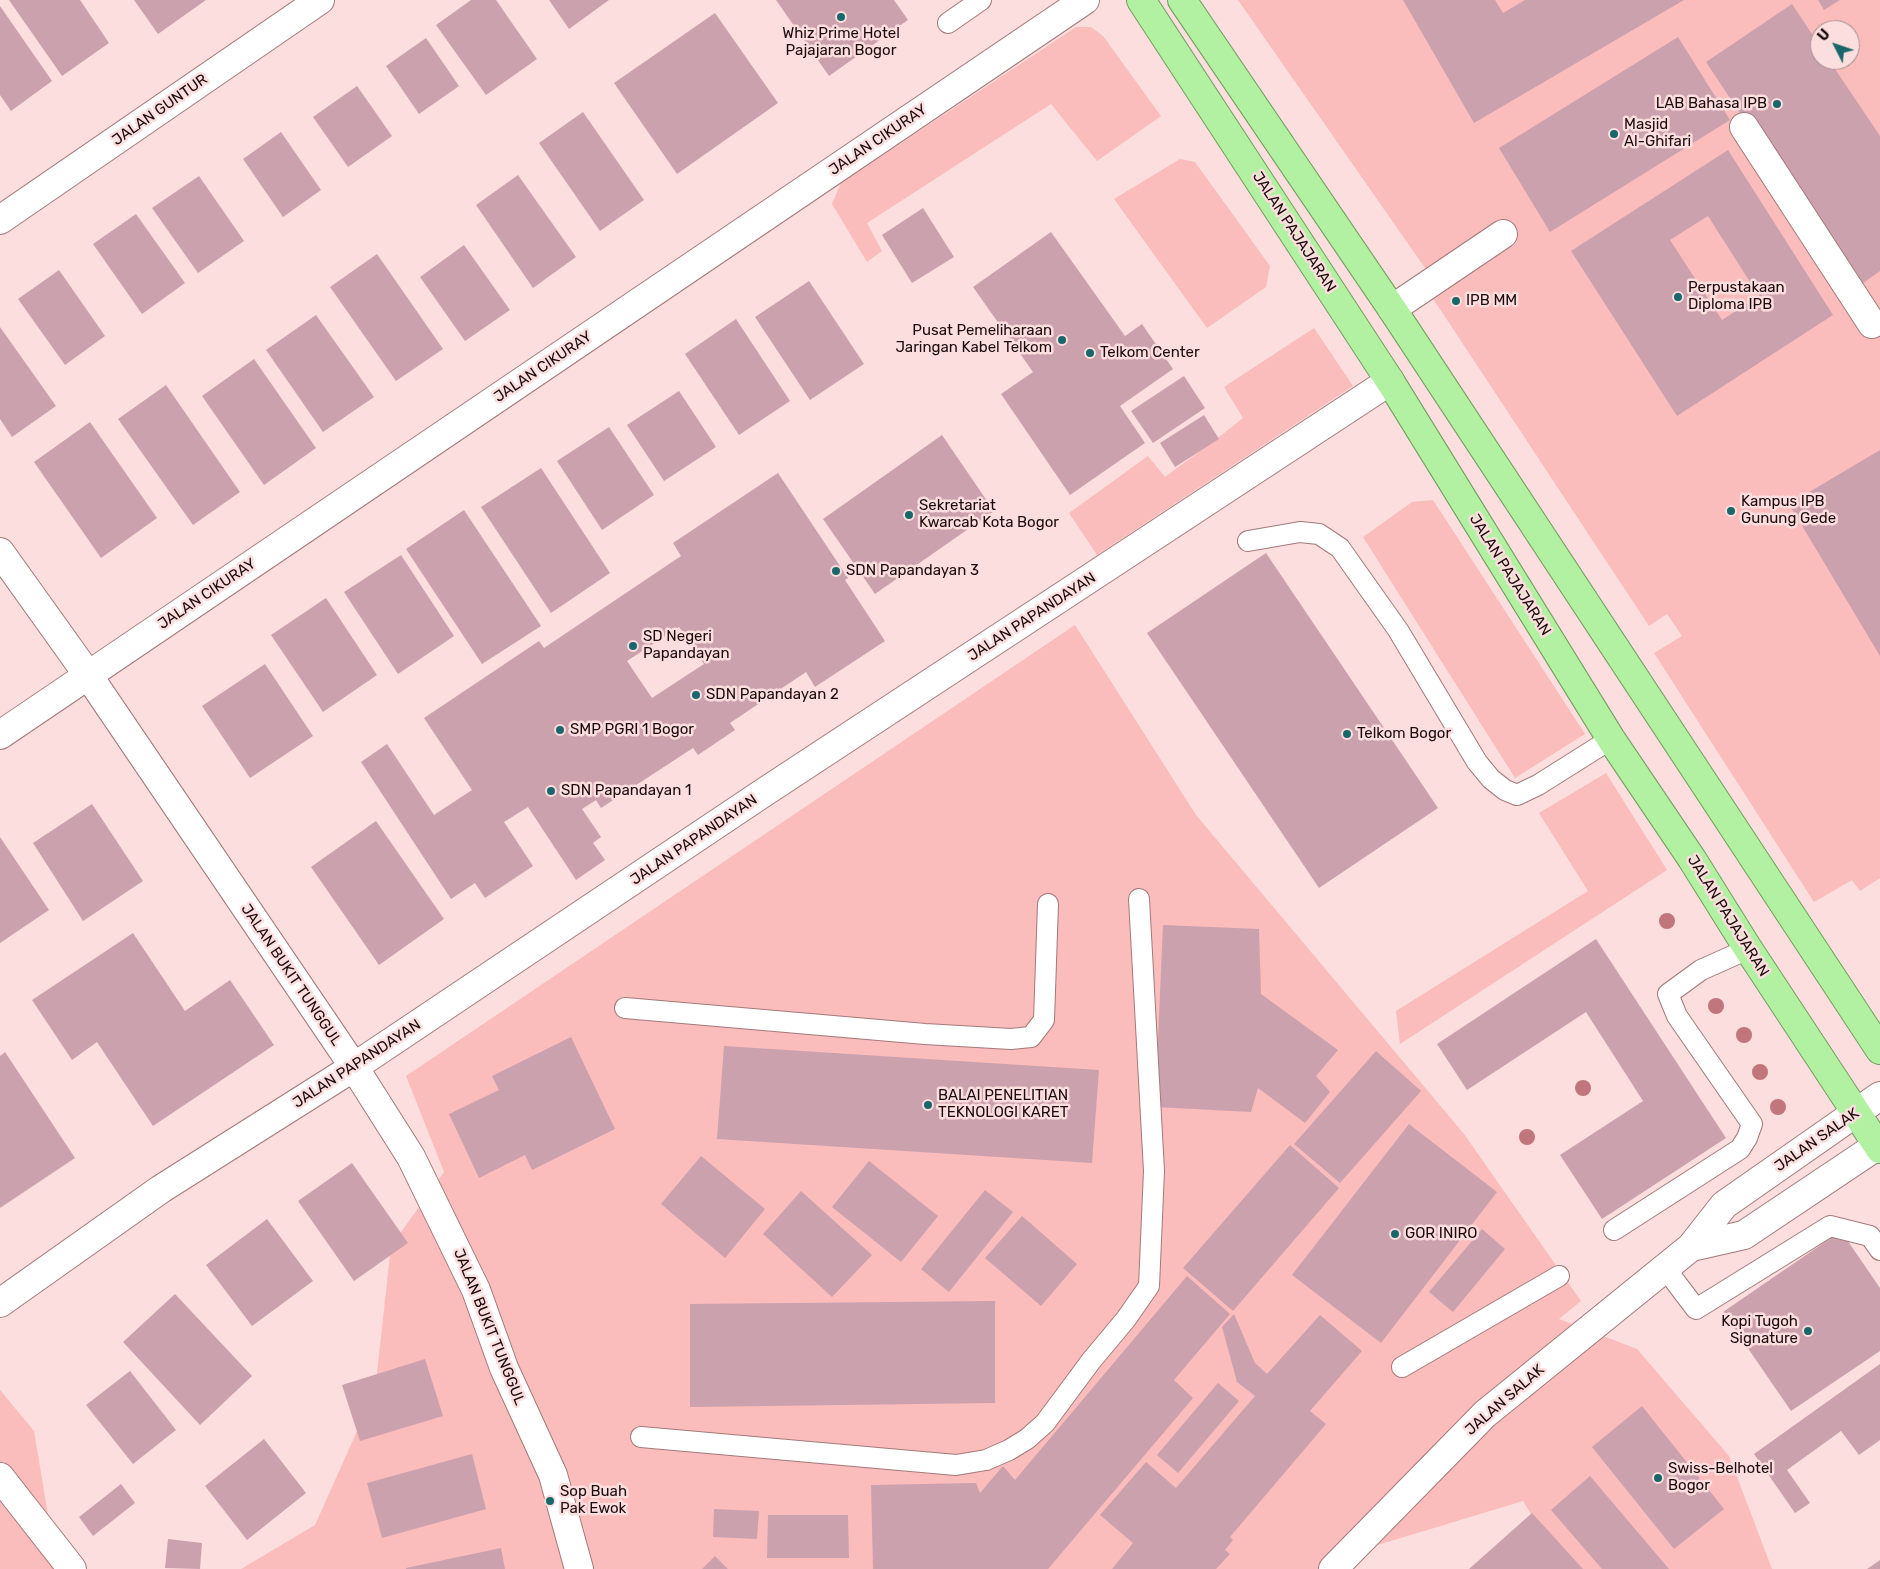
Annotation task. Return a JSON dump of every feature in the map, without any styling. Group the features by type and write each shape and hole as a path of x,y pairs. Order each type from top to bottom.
{"highway":[{"name":"JALAN PAJAJARAN","path":"1141,0 1390,381 1611,739 1692,859 1747,947 1879,1146"},
{"path":"1182,0 1392,309 1880,1050"}],"street":[{"name":"JALAN GUNTUR","path":"0,220 320,0"},
{"name":"JALAN CIKURAY","path":"0,735 1085,0"},
{"path":"1744,127 1872,324"},
{"path":"1392,309 1503,234"},
{"name":"JALAN PAPANDAYAN","path":"0,1304 161,1189 354,1067 755,799 1390,381"},
{"name":"JALAN BUKIT TUNGGUL","path":"0,552 88,675 354,1067 411,1157 476,1290 504,1368 552,1476 579,1569"},
{"name":"JALAN SALAK","path":"1333,1569 1485,1414 1691,1247 1724,1205 1880,1096"},
{"name":"JALAN SALAK","path":"1691,1247 1744,1235 1879,1146"},
{"path":"0,1477 72,1569"}],"lane":[{"path":"948,23 981,0"},
{"path":"1248,541 1300,532 1319,534 1340,548 1398,630 1477,762 1491,779 1505,790 1517,795 1538,785 1611,739"},
{"path":"641,1437 956,1465 986,1460 1009,1450 1027,1440 1045,1423 1091,1361 1126,1319 1149,1286 1154,1171 1139,899"},
{"path":"625,1008 925,1034 1011,1039 1031,1037 1044,1020 1048,904"},
{"path":"1614,1230 1740,1149 1747,1138 1752,1124 1677,1016 1668,994 1700,970 1739,954 1747,947"},
{"path":"1665,1268 1696,1308 1830,1226 1870,1236 1880,1250"},
{"path":"1402,1367 1559,1276"}],"shaded area":[{"name":"Kampus IPB Gunung Gede","path":"1238,0 1880,0 1880,878 1860,891 1852,880 1814,902 1654,653 1682,636 1667,614 1649,626 1430,294 1439,288"},
{"path":"1076,27 1091,27 1103,36 1161,116 1097,161 1051,104 867,223 882,251 867,262 832,204 841,183"},
{"path":"1180,159 1195,162 1270,266 1266,287 1207,328 1114,199"},
{"path":"1314,328 1353,386 1097,555 1069,513 1148,456 1165,477 1218,438 1243,418 1224,387"},
{"path":"1433,500 1585,734 1515,778 1363,537 1412,502"},
{"name":"BALAI PENELITIAN TEKNOLOGI KARET","path":"1075,625 1196,815 1464,1134 1581,1301 1559,1319 1637,1349 1729,1456 1772,1569 1565,1569 1523,1501 1371,1547 1346,1569 241,1569 315,1525 375,1391 391,1246 444,1172 406,1076"},
{"path":"1606,773 1667,870 1400,1044 1396,1011 1588,891 1539,813"},
{"path":"0,1390 34,1431 57,1569 0,1569"}],"building":[{"path":"9,0 80,0 109,43 62,76"},
{"path":"134,0 206,0 158,34"},
{"path":"471,0 496,0 537,59 486,95 436,25"},
{"path":"549,0 609,0 569,29"},
{"path":"776,0 894,0 908,20 829,76"},
{"path":"1403,0 1495,0 1503,13 1525,0 1684,0 1474,123"},
{"path":"1818,0 1840,0 1824,10"},
{"path":"1792,4 1810,31 1810,70 1836,70 1880,136 1880,271 1856,288 1706,62"},
{"path":"0,6 52,81 11,111 0,95"},
{"path":"715,13 778,103 677,174 614,83"},
{"name":"Masjid Al-Ghifari","path":"1678,37 1730,120 1550,232 1499,148"},
{"path":"426,38 459,86 419,114 386,66"},
{"path":"357,86 392,136 348,167 313,117"},
{"path":"583,112 644,200 600,231 539,143"},
{"path":"281,132 321,190 283,217 243,159"},
{"path":"1728,150 1833,315 1677,416 1571,251","holes":["1708,216 1759,296 1722,320 1670,240"]},
{"path":"518,175 576,257 533,288 476,205"},
{"path":"199,176 244,241 198,273 152,208"},
{"path":"923,208 954,257 912,283 882,235"},
{"path":"136,214 185,283 142,314 93,244"},
{"name":"Telkom Center","path":"1051,232 1125,336 1142,324 1173,369 1120,406 1145,443 1070,495 1001,394 1033,372 973,287"},
{"path":"464,245 510,310 465,341 420,277"},
{"path":"377,254 443,349 396,381 330,287"},
{"path":"59,270 105,336 65,365 18,299"},
{"path":"809,281 864,364 810,400 755,317"},
{"path":"316,315 374,397 323,432 266,350"},
{"path":"736,319 790,401 739,435 685,354"},
{"path":"0,327 56,406 12,437 0,419"},
{"path":"254,359 316,448 264,485 202,396"},
{"path":"1184,376 1205,408 1153,443 1131,411"},
{"path":"166,385 240,492 193,525 118,419"},
{"path":"679,391 716,447 664,481 627,425"},
{"path":"1204,415 1219,439 1175,467 1160,443"},
{"path":"90,422 157,518 101,558 34,462"},
{"path":"609,427 654,495 602,530 557,461"},
{"name":"Sekretariat Kwarcab Kota Bogor","path":"942,435 994,511 875,594 823,519"},
{"path":"1880,450 1880,656 1789,504"},
{"path":"541,468 610,573 551,613 481,507"},
{"path":"778,473 848,578 845,580 885,641 815,687 806,672 730,723 735,730 698,755 693,748 601,808 596,800 582,809 601,837 593,843 605,860 576,880 528,807 504,822 533,866 485,898 475,883 451,899 361,762 387,744 434,815 472,790 424,718 539,641 544,648 681,556 673,543","holes":["679,627 704,664 652,698 627,661"]},
{"path":"464,510 541,626 482,664 406,549"},
{"path":"1266,553 1438,808 1319,888 1147,633"},
{"path":"401,555 454,636 398,674 344,592"},
{"path":"326,598 377,675 323,712 271,635"},
{"path":"265,664 313,736 250,778 202,706"},
{"path":"92,804 143,881 83,921 33,843"},
{"path":"376,821 444,919 379,965 311,867"},
{"path":"0,837 49,910 0,943"},
{"path":"1163,925 1259,929 1261,994 1338,1050 1316,1076 1330,1092 1305,1123 1258,1088 1251,1112 1155,1107"},
{"path":"133,933 185,1011 230,980 274,1045 153,1126 97,1042 72,1060 32,1000"},
{"path":"1596,939 1726,1138 1602,1219 1560,1155 1643,1101 1586,1012 1467,1090 1437,1044"},
{"path":"571,1037 615,1129 532,1170 525,1155 479,1178 449,1114 499,1090 492,1076"},
{"path":"724,1046 1099,1070 1092,1163 717,1139"},
{"path":"1376,1051 1421,1091 1340,1183 1294,1144"},
{"path":"5,1052 75,1158 0,1208 0,1056"},
{"name":"GOR INIRO","path":"1409,1124 1497,1192 1381,1343 1292,1275"},
{"path":"1290,1145 1339,1188 1233,1311 1183,1268"},
{"path":"701,1156 765,1209 725,1258 661,1204"},
{"path":"869,1161 938,1216 901,1262 832,1207"},
{"path":"352,1163 408,1243 354,1281 298,1201"},
{"path":"985,1190 1013,1212 949,1292 921,1269"},
{"path":"801,1191 872,1255 832,1297 763,1234"},
{"path":"1022,1216 1077,1264 1041,1306 985,1258"},
{"path":"267,1219 313,1281 252,1326 206,1265"},
{"path":"1482,1229 1505,1249 1453,1312 1429,1292"},
{"name":"Kopi Tugoh Signature","path":"1841,1231 1880,1288 1880,1351 1791,1411 1723,1312"},
{"path":"1187,1276 1230,1314 1174,1380 1193,1398 1048,1569 873,1569 871,1485 976,1483 980,1493 1003,1466 1015,1480"},
{"path":"175,1294 252,1376 200,1425 123,1342"},
{"path":"995,1301 995,1403 690,1407 690,1304"},
{"path":"1234,1314 1255,1363 1267,1374 1320,1315 1362,1351 1310,1411 1326,1424 1230,1537 1233,1540 1225,1550 1230,1554 1216,1569 1112,1569 1133,1543 1100,1515 1146,1462 1176,1488 1255,1396 1237,1382 1222,1327"},
{"path":"425,1359 443,1416 360,1441 342,1385"},
{"path":"1880,1364 1880,1440 1859,1455 1841,1431 1787,1470 1810,1503 1795,1513 1754,1454"},
{"path":"130,1371 176,1430 133,1464 86,1405"},
{"path":"1218,1383 1239,1401 1178,1473 1157,1455"},
{"name":"Swiss-Belhotel Bogor","path":"1642,1406 1724,1509 1674,1549 1592,1447"},
{"path":"264,1439 306,1493 247,1540 205,1486"},
{"path":"472,1454 486,1509 382,1538 367,1483"},
{"path":"1590,1476 1669,1569 1602,1569 1551,1510"},
{"path":"121,1484 135,1503 93,1536 79,1517"},
{"path":"714,1509 759,1511 757,1539 713,1537"},
{"path":"1532,1513 1583,1569 1469,1569"},
{"path":"768,1515 848,1515 849,1558 767,1558"},
{"path":"168,1539 202,1543 200,1569 165,1568"},
{"path":"501,1548 505,1569 406,1569 406,1568"},
{"path":"715,1556 728,1569 702,1569"},
{"path":"1880,1560 1880,1569 1867,1569"}],"place":[{"name":"Whiz Prime Hotel Pajajaran Bogor","path":"841,17"},
{"name":"LAB Bahasa IPB","path":"1777,104"},
{"name":"Masjid Al-Ghifari","path":"1614,134"},
{"name":"Perpustakaan Diploma IPB","path":"1678,297"},
{"name":"IPB MM","path":"1456,301"},
{"name":"Pusat Pemeliharaan Jaringan Kabel Telkom","path":"1062,340"},
{"name":"Telkom Center","path":"1090,353"},
{"name":"Kampus IPB Gunung Gede","path":"1731,511"},
{"name":"Sekretariat Kwarcab Kota Bogor","path":"909,515"},
{"name":"SDN Papandayan 3","path":"836,571"},
{"name":"SD Negeri Papandayan","path":"633,646"},
{"name":"SDN Papandayan 2","path":"696,695"},
{"name":"SMP PGRI 1 Bogor","path":"560,730"},
{"name":"Telkom Bogor","path":"1347,734"},
{"name":"SDN Papandayan 1","path":"551,791"},
{"name":"BALAI PENELITIAN TEKNOLOGI KARET","path":"928,1105"},
{"name":"GOR INIRO","path":"1395,1234"},
{"name":"Kopi Tugoh Signature","path":"1808,1331"},
{"name":"Swiss-Belhotel Bogor","path":"1658,1478"},
{"name":"Sop Buah Pak Ewok","path":"550,1501"}]}
